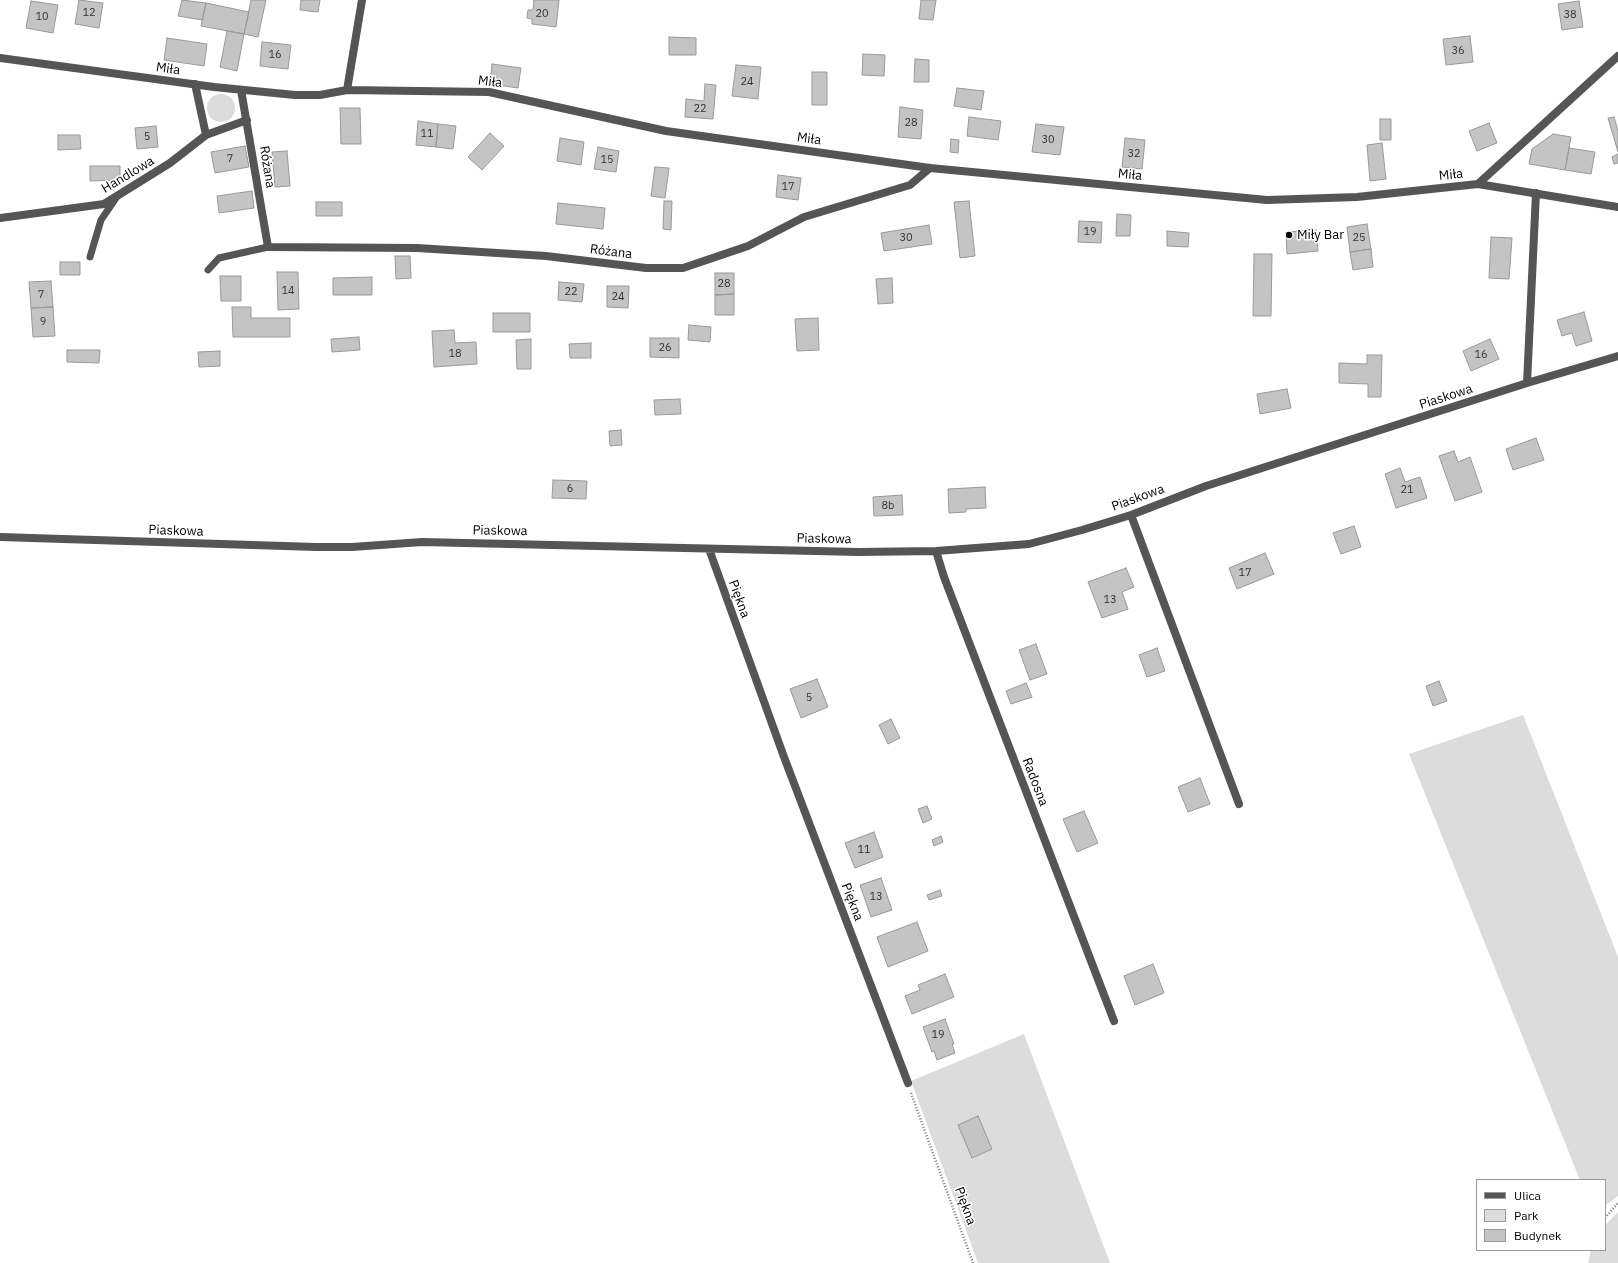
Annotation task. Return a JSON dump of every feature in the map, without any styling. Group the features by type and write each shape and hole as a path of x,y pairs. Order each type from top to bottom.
{"street":[{"path":"347,90 362,0"},
{"path":"1478,184 1618,56"},
{"name":"Miła","path":"0,58 295,96 320,95 347,90 489,92 666,131 930,168 1267,200 1358,197 1478,184 1618,207"},
{"path":"195,84 206,135 247,120"},
{"name":"Różana","path":"241,90 268,247 417,248 546,256 646,268 683,268 748,246 804,217 910,186 930,168"},
{"name":"Handlowa","path":"0,218 104,204 116,198 170,163 206,135"},
{"path":"1527,383 1536,193"},
{"name":"Piaskowa","path":"0,537 316,547 352,547 422,542 709,549 936,551 1029,544 1082,530 1131,514 1206,486 1527,383 1618,356"},
{"path":"1131,514 1239,804"},
{"name":"Piękna","path":"709,549 781,750 908,1083"},
{"name":"Radosna","path":"936,551 944,577 1114,1021"}],"lane":[{"path":"90,257 101,220 116,198"},
{"name":"Różana","path":"208,270 219,258 268,247"}],"path":[{"name":"Piękna","path":"908,1083 973,1263"},
{"path":"1606,1217 1618,1203"}],"green space":[{"path":"221,94 231,98 235,108 231,118 221,122 211,118 207,108 211,98"},
{"path":"1523,715 1618,957 1618,1196 1606,1205 1606,1179 1580,1179 1409,754"},
{"path":"1024,1034 1110,1263 978,1263 911,1081"},
{"path":"1618,1212 1618,1263 1588,1263 1591,1251 1606,1251 1606,1224"}],"building":[{"path":"79,0 103,3 99,28 75,24"},
{"path":"182,0 206,3 202,20 178,16"},
{"path":"251,0 266,0 258,37 244,34"},
{"path":"301,0 320,0 318,12 300,10"},
{"path":"534,0 559,0 556,27 532,24 532,19 527,18 528,10 533,10"},
{"path":"921,0 936,0 933,20 919,19"},
{"path":"31,1 58,5 53,33 26,28"},
{"path":"1579,1 1583,27 1562,30 1558,4"},
{"path":"206,3 249,12 244,34 201,26"},
{"path":"227,31 244,34 237,71 220,67"},
{"path":"1470,36 1473,62 1446,65 1443,39"},
{"path":"669,37 696,38 696,55 669,55"},
{"path":"167,38 207,44 204,66 164,60"},
{"path":"262,42 291,45 288,69 260,66"},
{"path":"863,54 885,55 884,76 862,75"},
{"path":"915,59 929,60 929,82 914,82"},
{"path":"492,64 521,68 518,88 490,84"},
{"path":"736,65 761,67 758,99 732,96"},
{"path":"812,72 827,72 827,105 812,105"},
{"path":"705,84 716,85 713,119 685,117 686,99 704,101"},
{"path":"957,88 984,91 981,110 954,106"},
{"path":"900,107 923,110 921,139 898,137"},
{"path":"340,108 360,108 361,144 341,144"},
{"path":"969,117 1001,121 998,140 967,136"},
{"path":"1614,117 1618,131 1618,152 1608,118"},
{"path":"1380,119 1391,119 1391,140 1380,140"},
{"path":"418,121 438,124 436,147 416,145"},
{"path":"1489,123 1497,143 1477,151 1469,131"},
{"path":"438,124 456,126 453,149 436,147"},
{"path":"1036,124 1064,127 1060,155 1032,152"},
{"path":"156,126 158,147 137,149 135,128"},
{"path":"490,133 504,146 482,170 468,157"},
{"path":"1553,134 1571,137 1565,170 1529,164 1532,149"},
{"path":"58,135 80,135 81,149 58,150"},
{"path":"560,138 584,142 581,165 557,161"},
{"path":"1125,138 1145,140 1142,169 1122,167"},
{"path":"951,139 959,140 958,153 950,152"},
{"path":"1382,143 1386,179 1370,181 1367,145"},
{"path":"245,146 249,167 215,173 211,152"},
{"path":"598,147 619,151 616,172 594,169"},
{"path":"1569,148 1595,152 1591,174 1565,170"},
{"path":"287,151 290,186 275,187 272,152"},
{"path":"1618,154 1618,163 1614,164 1612,157"},
{"path":"90,166 120,166 120,180 90,181"},
{"path":"655,167 669,168 665,198 651,196"},
{"path":"778,175 801,178 798,200 776,197"},
{"path":"252,191 254,208 219,213 217,196"},
{"path":"664,201 672,201 671,230 663,229"},
{"path":"969,201 975,256 960,258 954,202"},
{"path":"316,202 342,202 342,216 316,216"},
{"path":"558,203 605,208 603,229 556,224"},
{"path":"1117,214 1131,215 1130,236 1116,236"},
{"path":"1079,221 1102,222 1101,243 1078,242"},
{"path":"1367,224 1371,249 1350,252 1347,227"},
{"path":"929,225 932,244 884,251 881,233"},
{"path":"1316,230 1318,251 1287,254 1286,232"},
{"path":"1167,231 1189,233 1188,247 1167,246"},
{"path":"1491,237 1512,238 1509,279 1489,278"},
{"path":"1371,249 1373,267 1353,270 1350,252"},
{"path":"1254,254 1272,254 1271,316 1253,316"},
{"path":"395,256 410,256 411,278 396,279"},
{"path":"60,262 80,262 80,275 60,275"},
{"path":"277,272 298,272 299,309 278,310"},
{"path":"715,273 734,273 734,294 715,295"},
{"path":"220,276 241,276 241,301 221,301"},
{"path":"372,277 372,295 333,295 333,278"},
{"path":"892,278 893,303 878,304 876,279"},
{"path":"51,281 53,307 31,308 29,282"},
{"path":"559,282 584,284 582,302 558,300"},
{"path":"607,286 629,286 628,308 607,307"},
{"path":"734,294 734,315 715,315 715,295"},
{"path":"53,307 55,336 33,337 31,308"},
{"path":"232,307 251,307 251,318 290,318 290,337 233,337"},
{"path":"1584,312 1592,341 1576,346 1572,333 1562,336 1557,320"},
{"path":"493,313 530,313 530,332 493,332"},
{"path":"818,318 819,350 797,351 795,319"},
{"path":"689,325 711,327 710,342 688,340"},
{"path":"454,330 455,343 476,342 477,364 434,367 432,331"},
{"path":"359,337 360,350 332,352 331,339"},
{"path":"650,338 679,338 679,358 650,357"},
{"path":"531,339 531,369 517,369 516,340"},
{"path":"1490,339 1499,359 1471,371 1463,351"},
{"path":"591,343 591,358 570,358 569,344"},
{"path":"67,350 100,350 99,363 67,362"},
{"path":"220,351 220,366 199,367 198,352"},
{"path":"1367,355 1382,355 1381,397 1368,397 1368,384 1339,383 1339,363 1367,364"},
{"path":"1287,389 1291,408 1260,414 1257,394"},
{"path":"680,399 681,414 655,415 654,400"},
{"path":"621,430 622,445 610,446 609,431"},
{"path":"1536,438 1544,460 1513,470 1506,449"},
{"path":"1454,451 1458,462 1470,457 1482,492 1455,501 1439,456"},
{"path":"1400,468 1405,482 1420,477 1427,498 1396,508 1385,474"},
{"path":"553,480 587,481 586,499 552,498"},
{"path":"985,487 986,508 966,509 966,512 949,513 948,489"},
{"path":"902,495 903,515 874,516 873,497"},
{"path":"1354,526 1361,547 1341,554 1333,533"},
{"path":"1265,553 1274,574 1237,589 1229,568"},
{"path":"1126,568 1134,587 1122,592 1128,609 1102,618 1088,582"},
{"path":"1036,644 1047,674 1030,680 1019,650"},
{"path":"1157,648 1165,671 1147,677 1139,655"},
{"path":"817,679 828,707 801,718 790,689"},
{"path":"1439,681 1447,701 1433,706 1426,686"},
{"path":"1026,683 1032,697 1011,704 1006,691"},
{"path":"891,719 900,738 888,744 879,725"},
{"path":"1200,778 1210,804 1188,812 1178,787"},
{"path":"927,806 932,819 923,823 918,809"},
{"path":"1084,811 1098,843 1077,852 1063,819"},
{"path":"874,832 883,857 855,868 845,843"},
{"path":"941,836 943,842 934,846 932,840"},
{"path":"881,878 892,910 871,917 860,885"},
{"path":"940,890 942,896 929,900 927,895"},
{"path":"917,922 928,951 888,967 877,937"},
{"path":"1153,964 1164,993 1135,1005 1124,976"},
{"path":"945,974 954,997 912,1014 905,996 920,990 918,985"},
{"path":"945,1019 954,1044 952,1044 955,1053 937,1060 934,1051 932,1052 923,1027"},
{"path":"978,1116 992,1149 972,1158 958,1125"}],"place":[{"name":"Miły Bar","path":"1289,235"}]}
